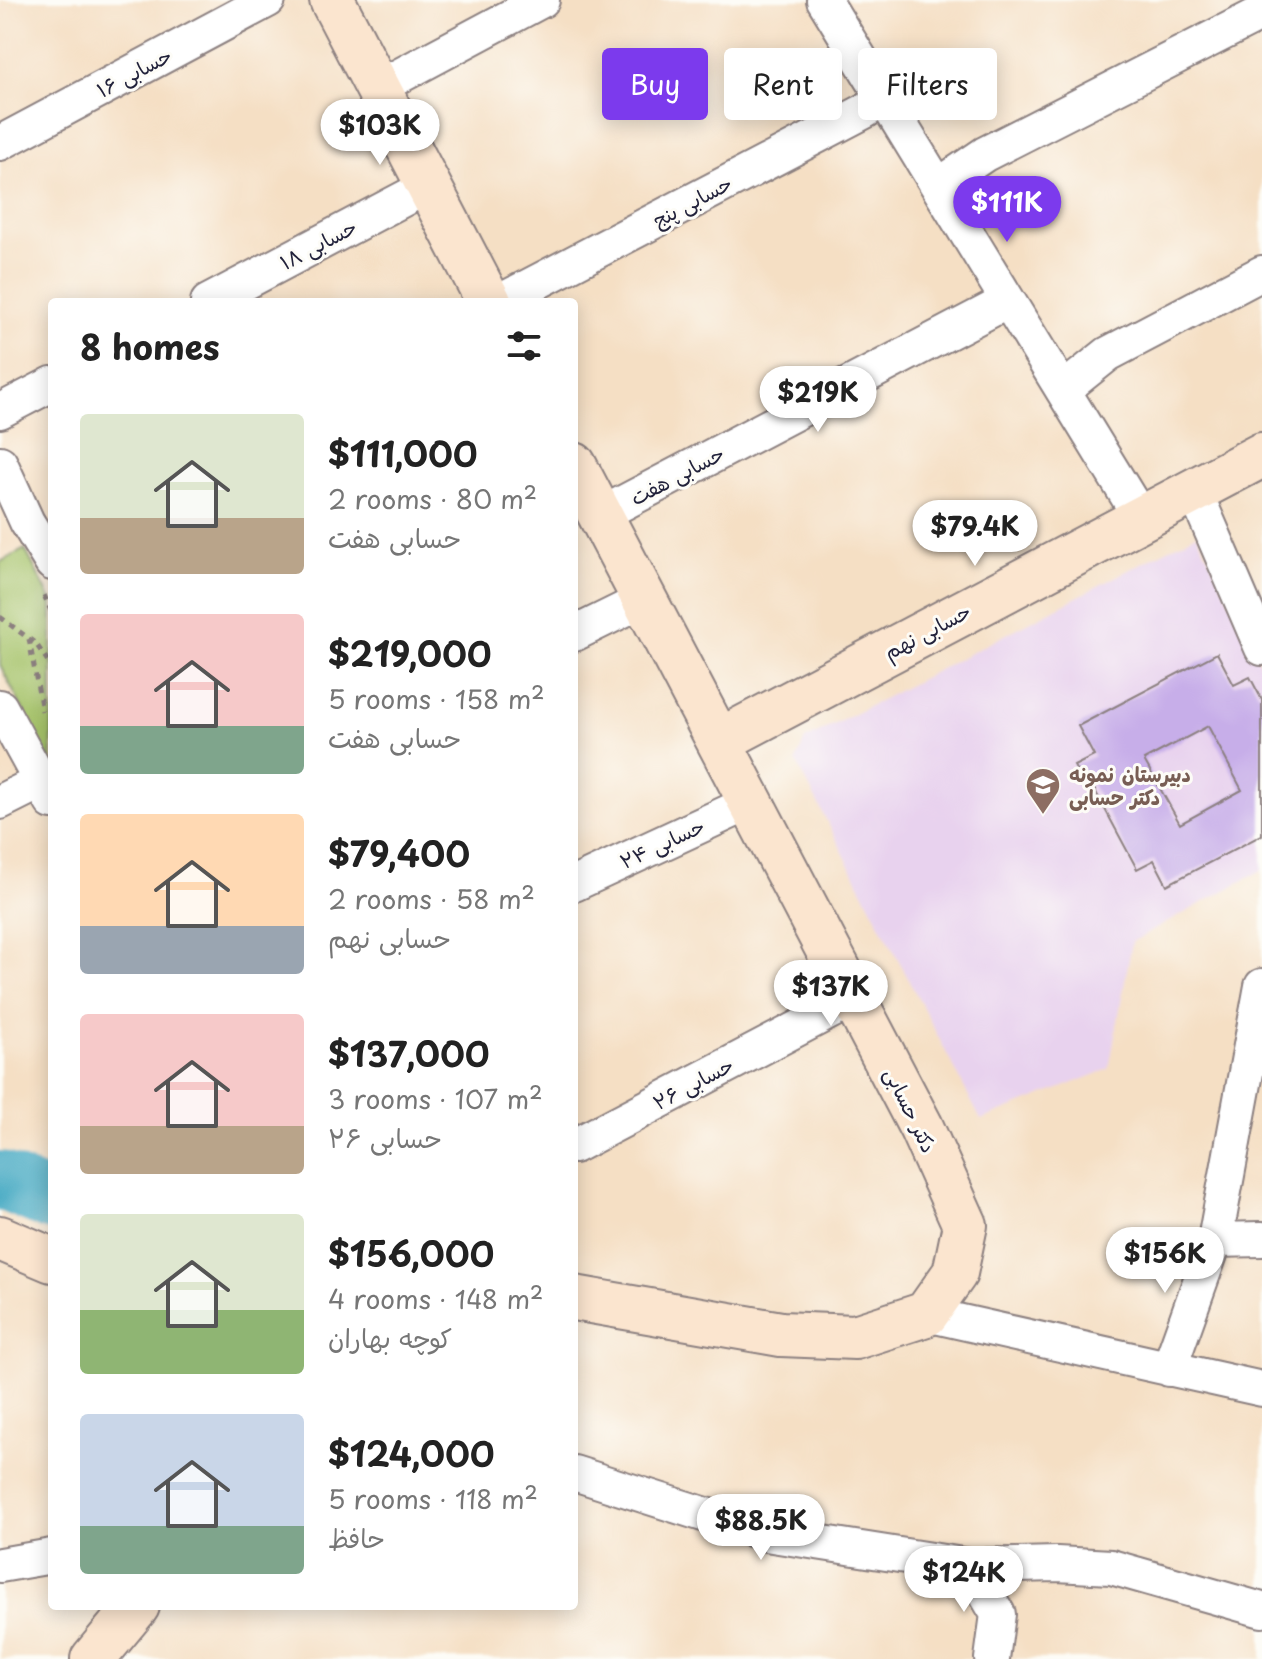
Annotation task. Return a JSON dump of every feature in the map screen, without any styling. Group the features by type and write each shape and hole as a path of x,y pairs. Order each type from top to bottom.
{"main road":[{"path":"332,0 487,298"},
{"name":"حسابی نهم","path":"719,741 1262,455"},
{"name":"دکتر حسابی","path":"578,473 921,1127 965,1225 955,1273 926,1314"},
{"path":"0,1238 48,1258"},
{"path":"578,1299 781,1334 855,1337 926,1314"},
{"path":"93,1659 134,1610"}],"street":[{"name":"حسابی ۱۶","path":"0,143 268,0"},
{"path":"377,88 542,0"},
{"path":"824,0 858,56"},
{"path":"938,186 985,154 1262,13"},
{"name":"حسابی پنج","path":"507,298 858,112"},
{"path":"898,120 1141,518"},
{"name":"حسابی ۱۸","path":"216,298 428,186"},
{"path":"1063,390 1108,354 1262,273"},
{"name":"حسابی هفت","path":"600,515 1008,301"},
{"path":"0,411 48,386"},
{"path":"0,463 14,530 48,560"},
{"path":"1194,490 1262,648"},
{"path":"578,632 645,599"},
{"path":"0,707 46,792 0,802"},
{"name":"حسابی ۲۴","path":"578,882 751,802"},
{"path":"1169,1369 1215,1240 1254,1066 1262,986"},
{"name":"حسابی ۲۶","path":"578,1144 854,999"},
{"path":"1215,1240 1262,1239"},
{"path":"926,1314 1262,1389"},
{"path":"578,1474 766,1534 969,1566 1057,1564 1111,1567 1262,1610"},
{"path":"0,1565 48,1557"},
{"path":"969,1566 998,1614 994,1659"}],"path":[{"path":"0,617 29,639 48,662"},
{"path":"29,639 44,717"}],"shaded area":[{"name":"دبیرستان نمونه دکتر حسابی","path":"1197,534 1262,668 1262,870 1132,942 1109,1069 981,1120 796,761 805,740"}],"green space":[{"path":"25,549 48,594 48,759 0,665 0,562"}],"building":[{"path":"1217,653 1234,685 1250,677 1262,700 1262,835 1167,885 1154,860 1137,869 1091,783 1085,786 1074,766 1094,756 1078,726","holes":["1208,726 1242,790 1180,824 1144,760"]}],"waterway":[{"path":"0,1180 48,1200"}],"place":[{"name":"دبیرستان نمونه دکتر حسابی","path":"1043,816"}]}
